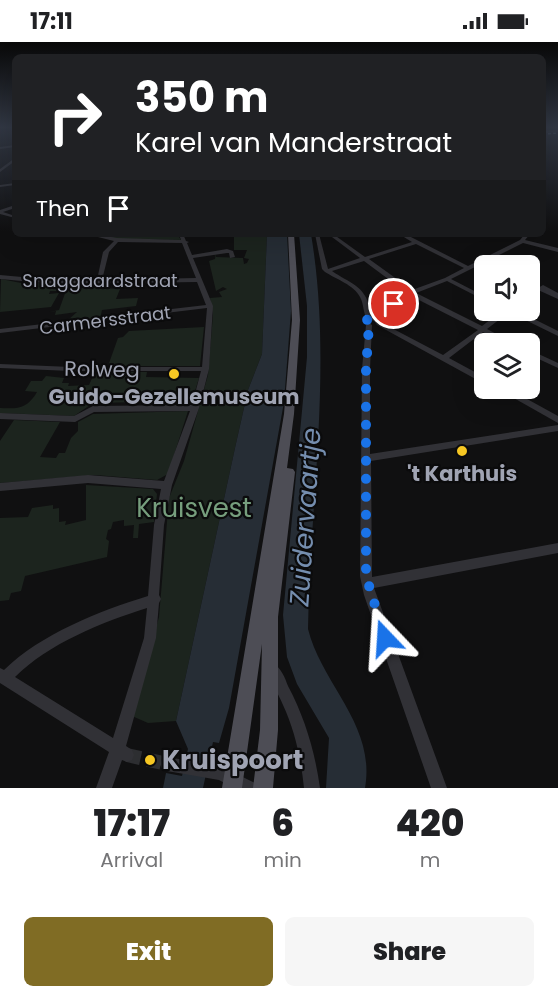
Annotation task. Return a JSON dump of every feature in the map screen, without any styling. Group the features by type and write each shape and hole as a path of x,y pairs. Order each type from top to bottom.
{"main road":[{"path":"263,788 268,730 270,617 294,438 300,366 300,285 293,237"},
{"path":"238,785 290,414 296,320 293,237"}],"street":[{"path":"102,237 117,240 186,242"},
{"path":"104,788 122,753 150,638 155,599 159,525 167,485 195,408 205,369 210,306 183,237"},
{"path":"318,237 327,271 361,291 367,301 371,320"},
{"path":"334,237 412,294 491,333"},
{"path":"407,237 467,268"},
{"path":"439,788 368,582 366,329 379,311 436,281 447,279 522,241 525,237"},
{"path":"99,282 106,252 117,240"},
{"path":"522,241 558,250"},
{"path":"327,271 417,242"},
{"path":"190,257 227,251 231,252 232,257"},
{"name":"Snaggaardstraat","path":"0,277 24,281 200,280"},
{"path":"447,279 474,293"},
{"name":"Carmersstraat","path":"0,331 210,306"},
{"path":"371,320 474,374"},
{"path":"444,358 495,321"},
{"path":"531,321 558,334"},
{"path":"540,357 558,366"},
{"name":"Rolweg","path":"0,366 80,369 205,369"},
{"path":"520,399 558,420"},
{"path":"0,416 75,419 93,409 195,408"},
{"path":"366,458 558,428"},
{"path":"0,487 88,479 167,485"},
{"path":"368,582 558,548"},
{"path":"122,753 3,676 30,654 116,613 155,599"},
{"path":"268,661 280,681 306,748 312,788"},
{"path":"167,764 208,771 238,785"}],"green space":[{"path":"108,237 179,237 181,240"},
{"name":"Kruisvest","path":"234,237 267,237 262,354 248,390 176,721 148,723 132,716 159,617 169,498 184,461 208,375 213,315 210,298 222,297 219,292 227,289 223,287 216,291 209,261 215,259 216,253 216,257 243,258 244,264 247,263 249,259 244,258 247,250 234,250"},
{"path":"1,279 21,283 104,283 101,288 120,289 116,299 138,298 136,306 102,310 100,319 78,322 68,320 77,312 55,315 56,311 49,312 59,310 67,288 50,291 49,294 59,293 51,307 0,312"},
{"path":"204,327 200,366 108,366 118,338 123,337 129,331"},
{"path":"95,372 147,372 146,377 199,378 192,401 93,403 74,416 0,413 0,408 22,407 30,402 37,392 25,391 31,381 42,381 46,376 64,378 62,383 69,383 68,386 89,385"},
{"path":"188,411 168,474 157,480 95,475 0,483 0,441 14,420 60,422 40,457 56,458 59,453 65,453 71,438 78,431 78,422 93,414"},
{"path":"86,485 153,489 157,494 154,522 139,524 138,538 133,538 134,525 124,526 124,520 113,522 106,539 109,541 107,557 25,576 21,591 11,593 9,600 0,601 0,518 28,517 32,508 53,505 53,509 59,508 59,522 66,521 65,525 86,520"}],"water":[{"path":"267,237 287,237 291,311 284,402 229,708 219,743 213,742 203,788 163,788 166,773 182,776 188,749 176,721 248,390 262,354"},
{"name":"Zuidervaartje","path":"299,237 311,237 320,332 320,382 308,629 324,669 346,706 363,744 366,765 365,788 326,788 329,738 297,684 287,657 283,615 307,357 307,306"}],"tunnel":[{"path":"127,755 167,764"}],"place":[{"name":"Guido-Gezellemuseum","path":"174,374"},
{"name":"'t Karthuis","path":"462,451"},
{"name":"Kruispoort","path":"150,760"}],"route":[{"path":"385,638 366,576 366,329 369,325 365,322 369,318 368,311 379,311 394,304"}]}
